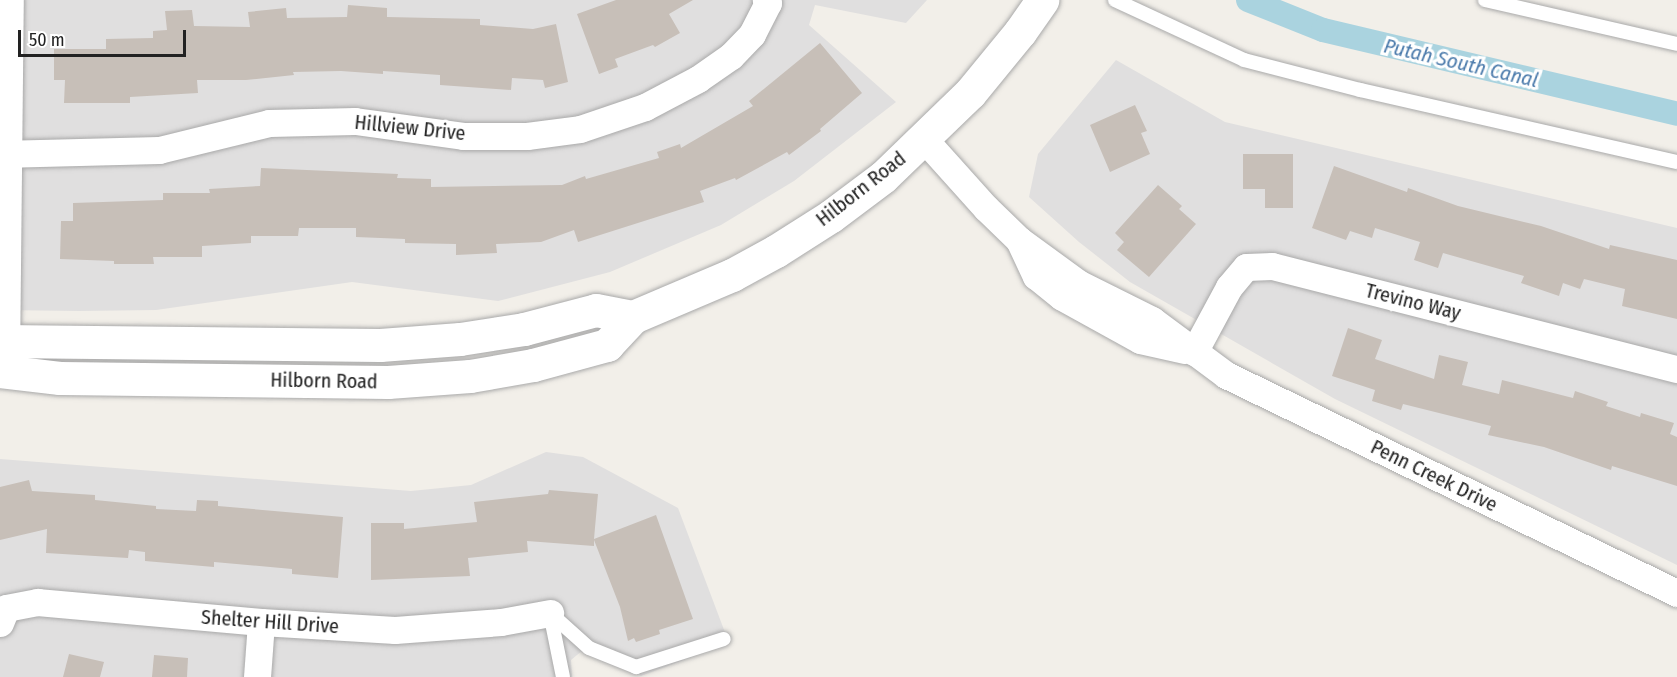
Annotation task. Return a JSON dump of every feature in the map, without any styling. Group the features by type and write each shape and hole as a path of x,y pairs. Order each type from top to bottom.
{"street":[{"path":"3,356 4,154 10,0"},
{"name":"Hilborn Road","path":"3,356 380,345 460,339 524,329 596,310 633,317 732,275 776,251 840,209 883,177 970,93 1020,32 1042,0"},
{"name":"Hillview Drive","path":"4,154 159,150 269,123 355,121 463,136 527,136 579,129 645,107 698,79 731,56 752,34 767,2"},
{"name":"Penn Creek Drive","path":"924,139 986,208 1019,240 1078,283 1152,320 1226,375 1677,594"},
{"name":"Penn Creek Drive","path":"1019,240 1036,276 1062,297 1140,340 1194,352"},
{"name":"Trevino Way","path":"1194,352 1229,287 1246,267 1272,266 1677,369"},
{"name":"Penn Creek Drive","path":"1078,283 1110,323"},
{"name":"Shelter Hill Drive","path":"0,623 6,608 37,602 261,622 395,630 501,622 550,613"},
{"path":"257,677 261,622"}],"lane":[{"path":"1115,0 1244,60 1372,93 1677,162"},
{"path":"1485,0 1677,44"},
{"path":"550,613 589,648 636,667 724,639"},
{"path":"550,613 562,677"}],"shaded area":[{"path":"0,0 927,0 906,23 815,5 809,25 896,102 794,181 721,225 610,272 498,301 352,282 156,310 79,311 0,310"},
{"path":"1116,60 1225,122 1677,228 1677,565 1335,399 1130,282 1079,242 1029,197 1038,154"},
{"path":"546,452 583,457 678,508 729,643 641,676 583,650 571,660 572,677 0,677 0,459 411,491 471,485"}],"building":[{"path":"616,0 693,0 669,14 680,33 655,47 653,45 615,59 618,67 599,74 577,14"},
{"path":"348,5 387,8 387,17 480,19 480,25 533,29 556,24 568,82 545,88 543,80 512,78 511,90 440,85 440,75 383,71 383,74 341,71 293,72 294,75 246,80 197,80 198,93 130,97 130,103 64,103 65,80 54,80 54,49 106,49 106,39 153,38 153,31 167,30 165,11 192,10 194,26 250,27 248,12 286,8 287,18 347,17"},
{"path":"820,43 862,93 820,129 821,131 789,155 787,152 736,180 735,178 700,191 704,202 578,242 574,230 541,242 496,244 497,253 456,255 456,244 405,243 405,239 356,237 356,228 299,228 298,236 251,236 251,243 202,246 202,257 153,257 154,264 114,264 114,261 60,259 61,221 73,221 73,203 163,200 163,193 210,193 209,189 260,186 261,168 398,174 397,178 431,179 431,187 562,185 585,176 586,179 659,158 657,152 680,144 681,148 753,106 749,101"},
{"path":"1135,105 1147,131 1141,133 1150,154 1110,172 1090,125"},
{"path":"1243,154 1293,154 1293,208 1265,208 1265,189 1243,189"},
{"path":"1334,166 1407,192 1408,188 1458,206 1541,226 1609,249 1610,245 1677,260 1677,319 1622,306 1625,289 1584,279 1580,289 1563,283 1559,296 1521,283 1524,276 1443,253 1438,268 1414,260 1420,242 1375,228 1372,238 1350,231 1346,240 1312,228"},
{"path":"1158,185 1182,206 1179,209 1196,224 1149,277 1117,250 1124,242 1115,233"},
{"path":"1348,328 1382,340 1375,359 1434,379 1439,355 1468,362 1462,385 1499,394 1502,380 1573,398 1575,391 1608,402 1606,406 1640,417 1641,413 1674,423 1670,434 1677,437 1677,486 1612,466 1611,470 1544,447 1488,435 1491,426 1403,404 1401,410 1372,401 1375,390 1332,376"},
{"path":"29,480 32,491 95,495 95,500 156,506 156,509 196,511 197,500 218,501 218,506 343,517 338,578 292,574 292,569 214,562 214,567 145,561 145,552 129,550 128,558 46,553 47,529 0,540 0,487"},
{"path":"549,490 598,494 594,539 656,515 693,619 659,630 660,634 636,642 634,638 628,641 620,607 594,540 594,546 527,541 528,552 468,558 470,576 371,580 371,523 404,523 404,529 477,522 474,502 548,494"},
{"path":"69,654 104,662 100,677 63,677"},
{"path":"154,655 188,658 187,677 152,677"}],"waterway":[{"name":"Putah South Canal","path":"1248,0 1323,30 1677,114"}]}
